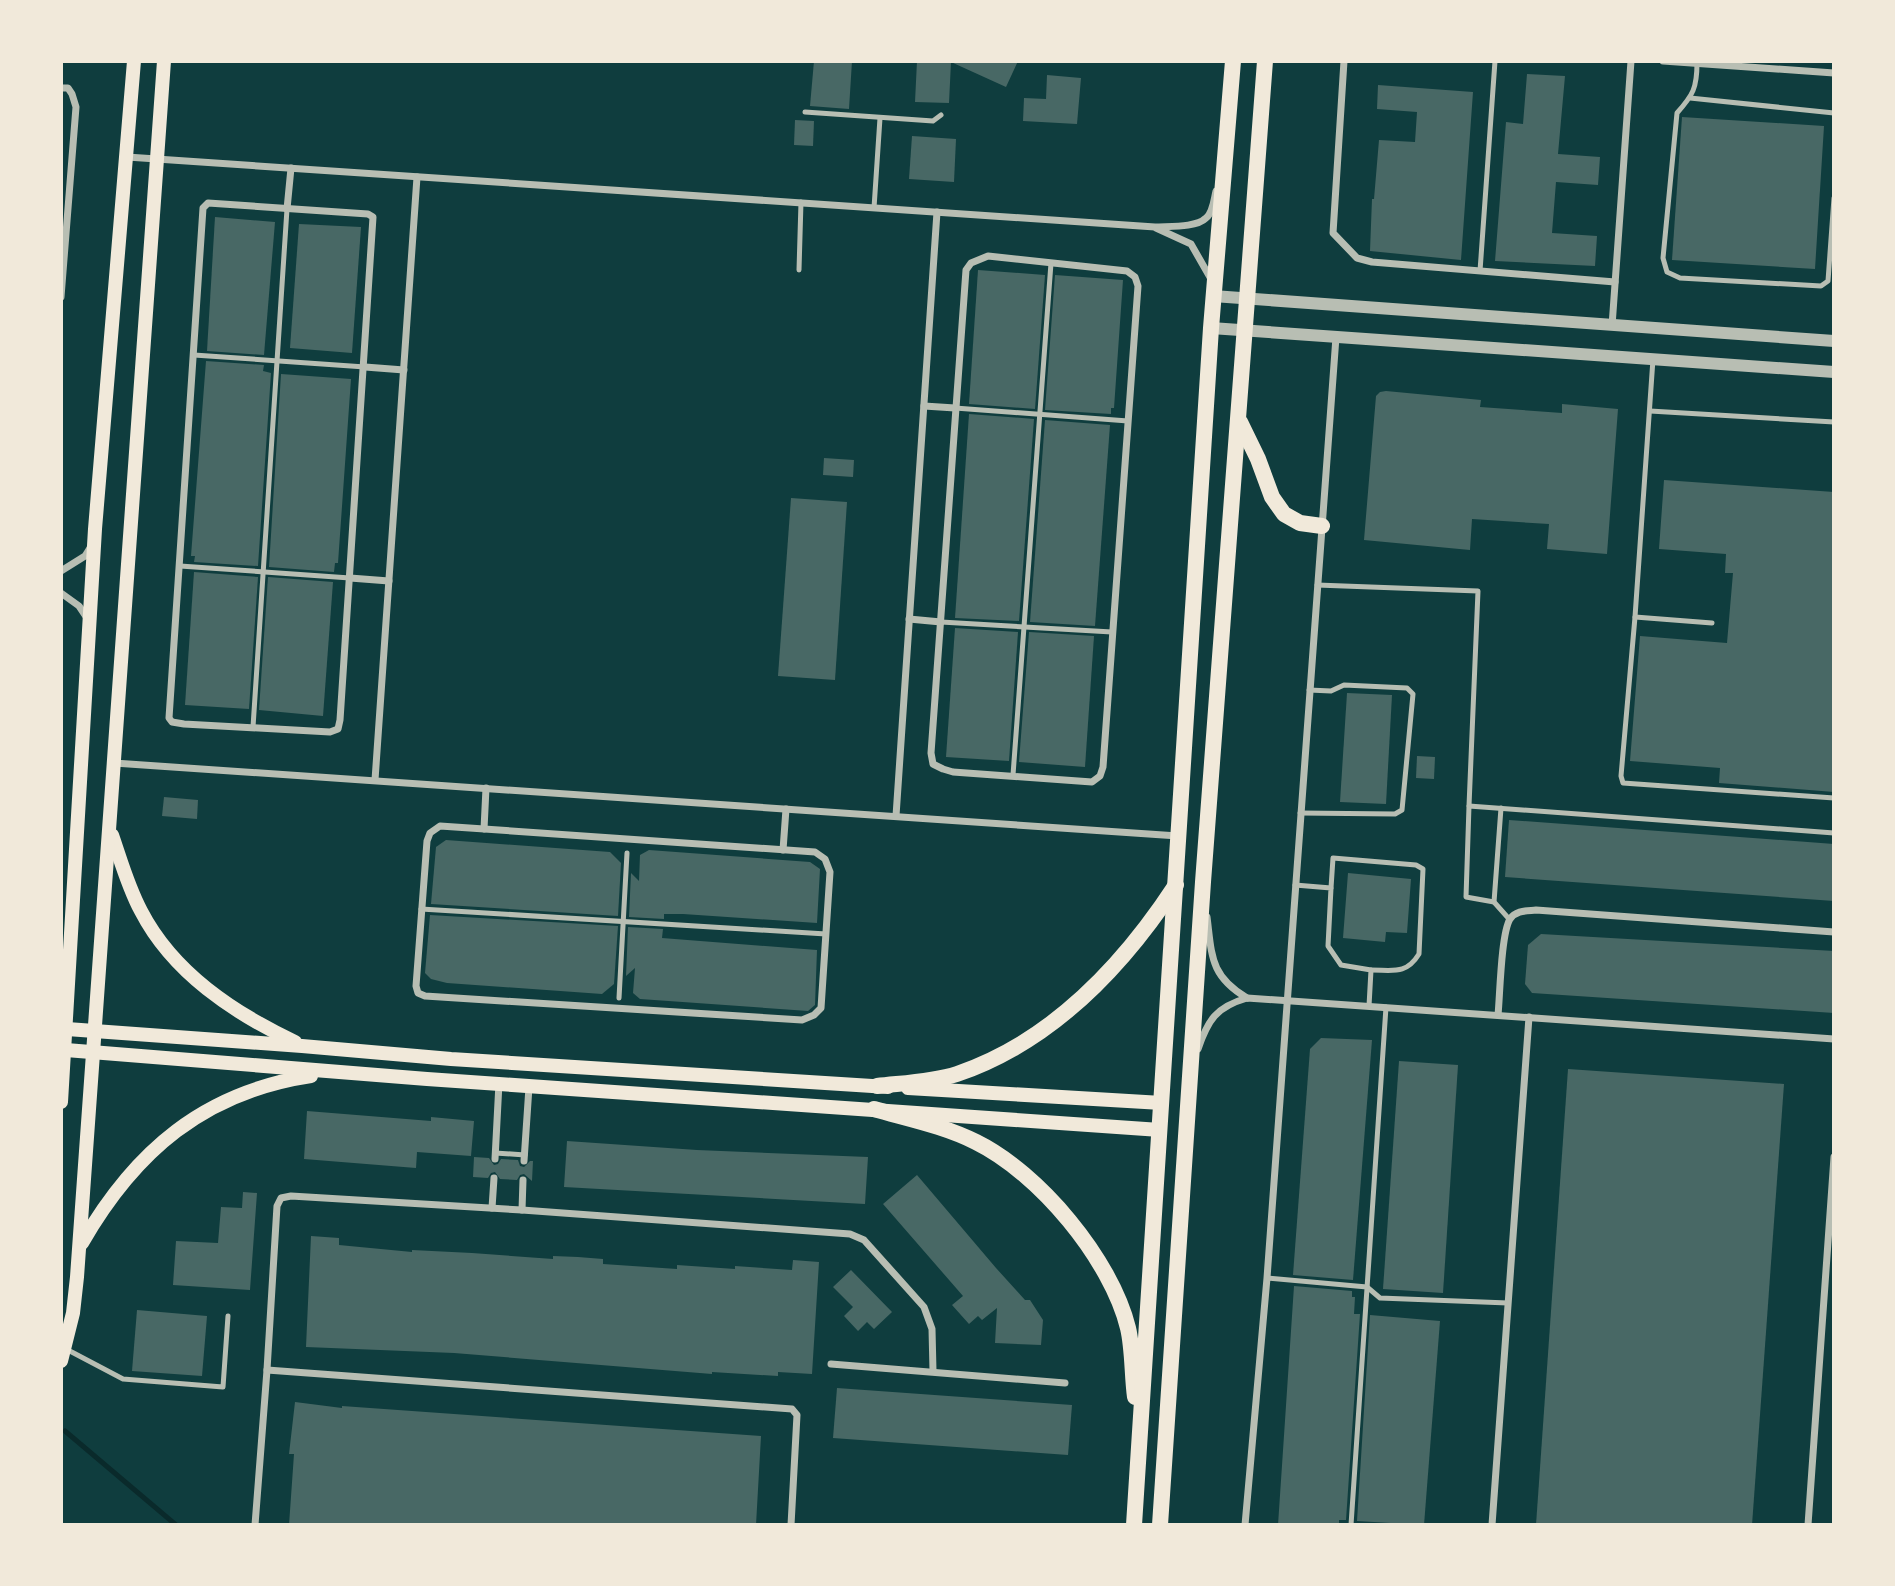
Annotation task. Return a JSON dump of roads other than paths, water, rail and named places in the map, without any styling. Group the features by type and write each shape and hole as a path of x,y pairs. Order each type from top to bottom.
{"main road":[{"path":"61,1102 95,529 134,61"},
{"path":"64,1355 73,1313 79,1248 164,61"},
{"path":"1134,1525 1213,291 1233,61"},
{"path":"1160,1525 1203,882 1265,61"},
{"path":"1239,420 1258,459 1272,497 1284,514 1300,523 1322,526"},
{"path":"109,827 142,914 163,945 192,976 228,1006 302,1046"},
{"path":"877,1086 954,1075 976,1067 1038,1032 1069,1009 1103,977 1141,935 1176,884"},
{"path":"67,1029 451,1059 1162,1103"},
{"path":"66,1050 337,1072 1160,1130"},
{"path":"79,1248 132,1170 186,1124 214,1105 243,1093 284,1080 337,1072"},
{"path":"874,1109 946,1129 978,1143 1031,1180 1061,1211 1091,1251 1124,1313 1129,1331 1140,1441"}],"street":[{"path":"1344,61 1333,233 1357,258 1372,262 1615,282"},
{"path":"1612,326 1631,61"},
{"path":"1663,61 1834,73"},
{"path":"61,298 76,107 72,94 65,88"},
{"path":"127,157 1156,227 1205,220 1209,215 1224,163"},
{"path":"288,209 291,168"},
{"path":"375,780 417,177"},
{"path":"213,203 288,209 368,214 372,215 373,222 338,729 330,732 172,722 169,718 203,208 213,203"},
{"path":"896,816 937,212"},
{"path":"1156,227 1191,244 1198,253 1213,291 1248,300 1834,341"},
{"path":"988,256 1127,271 1135,277 1138,286 1103,767 1100,776 1092,782 953,772 933,764 931,753 955,408 966,271 971,263 988,256"},
{"path":"1211,328 1834,372"},
{"path":"1245,1525 1336,337"},
{"path":"365,367 404,370"},
{"path":"924,406 955,408"},
{"path":"61,571 85,556 92,545 95,529"},
{"path":"350,578 389,581"},
{"path":"61,593 79,606 91,624"},
{"path":"909,619 941,622"},
{"path":"114,763 1179,836"},
{"path":"484,829 486,788"},
{"path":"783,850 786,809"},
{"path":"440,826 484,829 815,852 825,859 830,872 821,1008 814,1016 802,1020 425,996 418,993 416,986 421,909 430,833 440,826"},
{"path":"1203,882 1214,960 1221,979 1247,998"},
{"path":"1498,1015 1506,934 1510,920 1518,912 1536,910 1834,932"},
{"path":"1190,1070 1212,1017 1229,1003 1247,998 1834,1039"},
{"path":"1492,1525 1529,1017"},
{"path":"495,1156 499,1083"},
{"path":"525,1158 529,1086"},
{"path":"1808,1525 1830,1271 1834,1157"},
{"path":"492,1208 494,1178"},
{"path":"522,1210 523,1180"},
{"path":"255,1525 277,1206 281,1198 290,1196 492,1208 850,1234 864,1240 924,1307 932,1329 933,1371"},
{"path":"831,1364 1065,1383"},
{"path":"267,1370 792,1409 797,1415 790,1525"},
{"path":"1247,1507 1252,1525"}],"lane":[{"path":"1480,271 1495,61"},
{"path":"1697,64 1697,83 1690,98 1677,113 1663,258 1667,272 1680,278 1821,286 1828,281 1834,198"},
{"path":"1690,98 1834,113"},
{"path":"804,112 933,121 941,115"},
{"path":"874,208 880,118"},
{"path":"799,270 801,202"},
{"path":"253,727 288,209"},
{"path":"1013,775 1051,263"},
{"path":"194,355 365,367"},
{"path":"1653,359 1621,776 1623,783 1834,798"},
{"path":"955,408 1128,421"},
{"path":"1650,411 1834,422"},
{"path":"180,566 350,578"},
{"path":"1317,584 1478,591 1466,897 1494,902 1510,920"},
{"path":"1635,617 1712,623"},
{"path":"941,622 1112,632"},
{"path":"1300,813 1395,814 1402,810 1413,694 1407,688 1344,685 1331,691 1309,690"},
{"path":"1469,806 1834,833"},
{"path":"1494,902 1501,808"},
{"path":"619,998 627,853"},
{"path":"1333,858 1416,865 1423,869 1419,954 1413,964 1403,970 1371,970 1341,965 1328,946 1331,888 1333,858"},
{"path":"1295,885 1331,888"},
{"path":"421,909 826,934"},
{"path":"1369,1006 1371,970"},
{"path":"1351,1525 1386,1007"},
{"path":"495,1156 525,1158"},
{"path":"1266,1278 1367,1287 1380,1298 1508,1303"},
{"path":"64,1355 123,1379 223,1387 228,1316"}],"waterway":[{"path":"65,1431 176,1525"}]}
